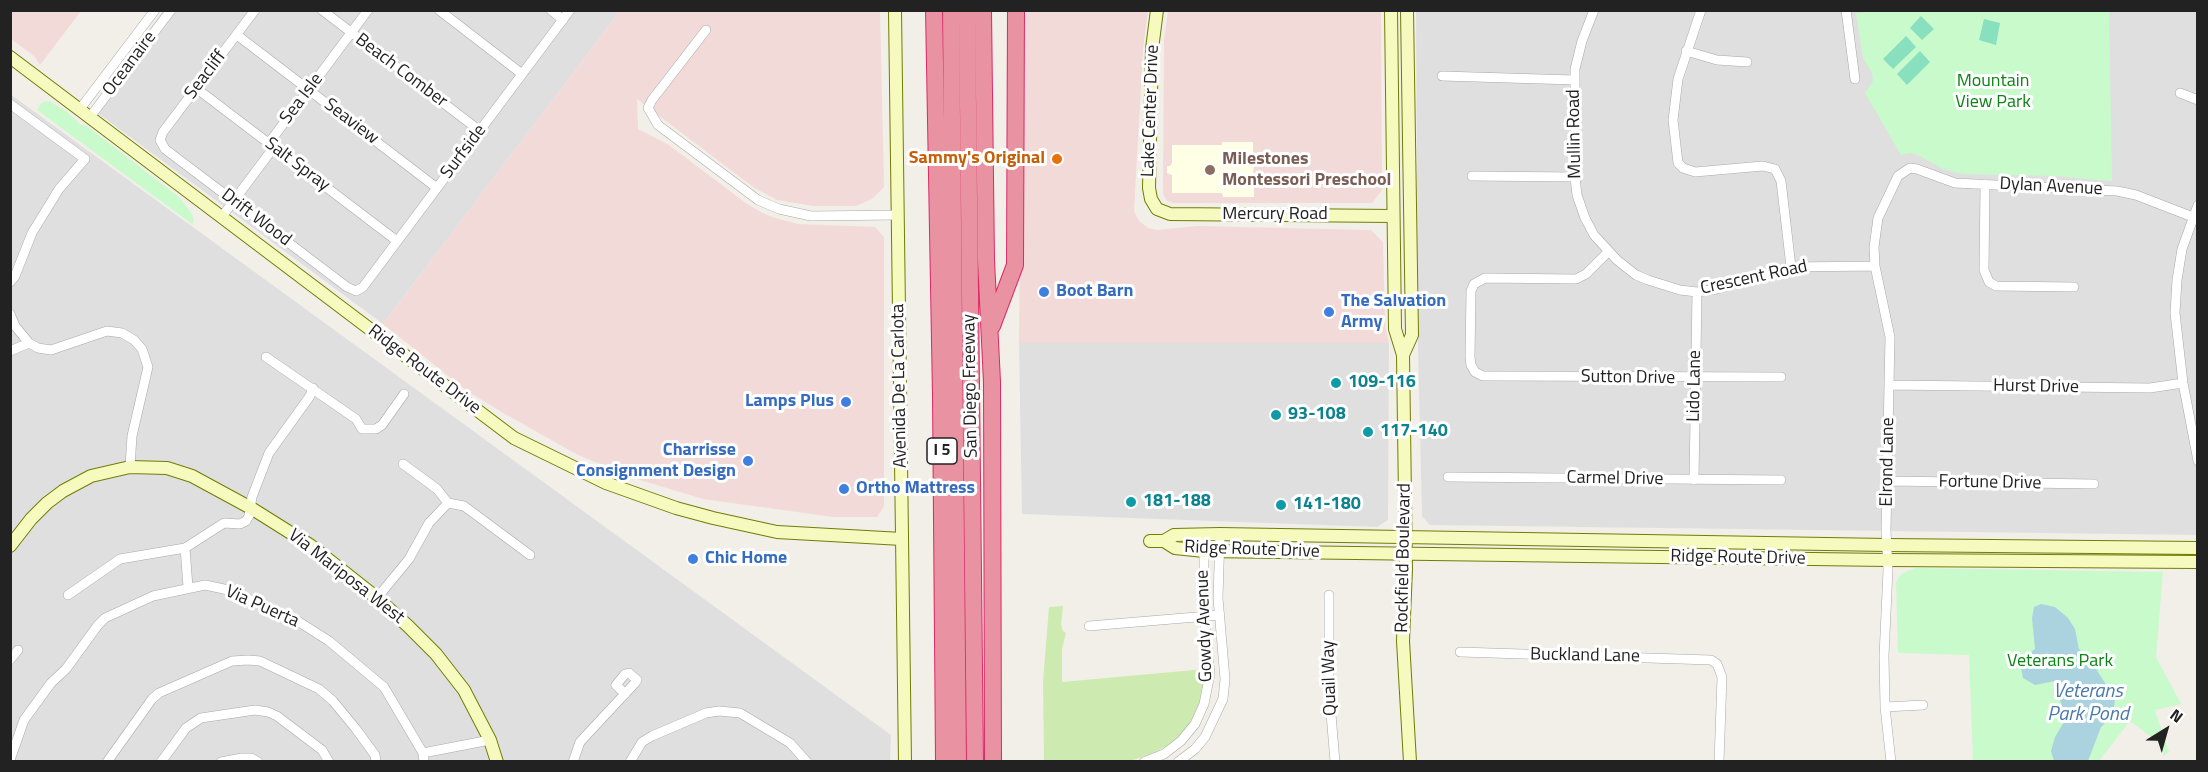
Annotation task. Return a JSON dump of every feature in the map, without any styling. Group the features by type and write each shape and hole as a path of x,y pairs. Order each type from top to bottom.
{"highway":[{"name":"San Diego Freeway","path":"934,10 941,384 944,762"},
{"path":"951,10 958,762"},
{"path":"967,10 975,762"},
{"name":"San Diego Freeway","path":"983,10 986,260 990,331 993,762"},
{"path":"990,331 1015,265 1016,10"}],"main road":[{"name":"Avenida De La Carlota","path":"895,10 905,762"},
{"name":"Lake Center Drive","path":"1157,10 1152,49 1149,188 1150,198 1157,209"},
{"name":"Rockfield Boulevard","path":"1391,10 1395,329 1403,354 1406,538 1403,640 1410,762"},
{"name":"Rockfield Boulevard","path":"1403,354 1412,335 1407,10"},
{"name":"Ridge Route Drive","path":"10,57 514,438 594,478 676,508 769,530 902,540"},
{"name":"Mercury Road","path":"1157,209 1170,214 1393,216"},
{"path":"1393,216 1410,228"},
{"name":"Via Mariposa West","path":"10,546 31,519 63,491 92,476 130,467 167,468 192,476 310,545 377,598 436,654 465,690 490,740 497,762"},
{"name":"Ridge Route Drive","path":"2198,548 1220,534 1174,535 1164,541 1175,548 1204,551 2198,562"},
{"path":"1150,541 1164,541"}],"street":[{"name":"Oceanaire","path":"80,110 155,10"},
{"name":"Oceanaire","path":"90,117 171,10"},
{"name":"Seacliff","path":"160,140 163,132 255,10"},
{"name":"Beach Comber","path":"322,10 480,131"},
{"name":"Sea Isle","path":"221,218 274,147 272,139 368,10"},
{"path":"439,10 522,74"},
{"path":"551,10 563,20"},
{"name":"Surfside","path":"356,291 363,287 570,10"},
{"name":"Mullin Road","path":"1594,10 1582,41 1575,69 1575,177 1577,195 1585,218 1594,235 1608,252"},
{"path":"1701,10 1678,79 1673,120 1677,157 1683,168 1695,172 1763,166 1775,169 1781,181 1791,267"},
{"path":"1846,10 1855,78"},
{"path":"706,30 652,100 648,108 658,125 747,192 779,209 811,216 898,215"},
{"name":"Seaview","path":"237,35 437,188"},
{"path":"1686,51 1717,60 1747,62"},
{"path":"1442,76 1574,80"},
{"name":"Salt Spray","path":"196,88 397,241"},
{"path":"2180,93 2198,100"},
{"path":"10,104 85,159 59,189 32,233 15,276 10,282"},
{"name":"Drift Wood","path":"160,140 165,149 346,287 356,291"},
{"name":"Dylan Avenue","path":"1903,171 1917,168 1955,183 2117,191 2136,195 2195,218"},
{"name":"Elrond Lane","path":"1891,762 1885,707 1884,656 1888,560 1890,337 1875,266 1874,247 1878,218 1889,193 1903,171"},
{"path":"1472,177 1575,177"},
{"path":"1986,184 1984,270 1989,282 1996,286 2074,287"},
{"path":"2198,205 2182,249 2175,313 2183,383 2198,461"},
{"name":"Crescent Road","path":"1608,252 1636,275 1667,286 1696,292 1718,289 1791,267 1875,266"},
{"name":"Sutton Drive","path":"1608,252 1586,274 1575,279 1485,278 1474,284 1470,302 1470,357 1475,372 1483,376 1781,377"},
{"name":"Lido Lane","path":"1694,480 1696,292"},
{"path":"10,314 15,326 29,343 51,350 107,331 122,333 134,340 142,349 148,368 132,436 130,467"},
{"path":"10,351 29,343"},
{"path":"266,357 356,419 362,429 376,429 382,425 404,394"},
{"name":"Hurst Drive","path":"1889,385 2150,388 2183,383"},
{"path":"68,595 120,559 185,549 224,523 240,524 246,521 252,497 270,453 310,396 313,388"},
{"path":"403,464 437,489 448,503 464,506 530,555"},
{"name":"Carmel Drive","path":"1448,477 1781,480"},
{"name":"Fortune Drive","path":"1887,481 2094,484"},
{"path":"377,598 409,559 429,523 448,503"},
{"name":"Gowdy Avenue","path":"1144,762 1173,748 1181,741 1195,724 1206,698 1210,674 1204,616 1204,534"},
{"name":"Gowdy Avenue","path":"1181,761 1205,737 1223,699 1225,658 1220,615 1220,534"},
{"path":"185,549 188,587"},
{"name":"Via Puerta","path":"10,760 24,720 51,683 66,669 105,618 153,596 205,585 224,589 296,620 329,641 384,687 424,757"},
{"name":"Quail Way","path":"1329,595 1329,690 1335,762"},
{"path":"1089,626 1220,615"},
{"path":"10,660 18,650"},
{"name":"Buckland Lane","path":"1460,652 1711,660 1717,664 1722,677 1719,762"},
{"path":"107,762 152,699 159,693 232,661 248,660 260,661 319,689 333,701 356,729 375,755 376,762"},
{"path":"573,762 580,742 625,694"},
{"path":"1885,707 1923,705"},
{"path":"161,762 186,728 201,718 255,710 277,716 322,750 329,762"},
{"path":"630,762 642,742 652,736 719,711 740,713 790,743 807,762"},
{"path":"424,757 490,740"},
{"path":"1173,748 1181,761"},
{"path":"221,762 251,758 258,762"}],"shaded area":[{"path":"10,11 81,11 40,65 34,56 11,39"},
{"path":"163,11 620,11 383,324 91,108"},
{"path":"620,11 880,11 884,187 872,199 856,206 813,206 777,200 753,187 637,99 638,129 669,145 761,212 798,224 875,227 884,237 884,506 877,517 833,517 703,499 640,480 578,455 467,391 383,324"},
{"path":"1026,11 1148,11 1143,49 1134,211 1139,221 1148,228 1157,230 1197,226 1371,230 1383,242 1385,325 1389,343 1019,343 1022,42"},
{"path":"1168,11 1381,11 1382,190 1372,203 1174,203 1167,201 1163,194 1164,40"},
{"path":"1416,11 2197,11 2197,535 1430,525 1422,516 1418,345"},
{"path":"10,94 891,735 890,761 11,761"},
{"name":"Milestones Montessori Preschool","path":"1222,142 1253,142 1254,197 1223,197 1222,193 1172,193 1172,175 1167,173 1167,166 1172,163 1172,145 1222,145"},
{"path":"1019,343 1389,343 1388,520 1377,527 1022,514"}],"green space":[{"name":"Mountain View Park","path":"1899,10 2109,11 2112,181 2054,176 1963,174 1943,169 1918,155 1910,153 1901,155 1865,93 1873,81 1872,73 1863,58 1856,13"},
{"path":"1921,16 1934,29 1922,40 1910,28"},
{"path":"1984,19 2000,23 1996,45 1979,40"},
{"path":"1906,36 1916,47 1893,69 1883,59"},
{"path":"1920,51 1930,62 1907,85 1897,74"},
{"path":"49,101 66,111 80,124 88,127 179,197 192,214 194,221 192,224 37,110 42,102"},
{"name":"Veterans Park","path":"1915,568 2163,572 2156,657 2181,704 2155,710 2169,752 2164,756 2160,744 2130,721 2099,761 1981,762 1981,760 1973,760 1969,655 1898,653 1896,582 1901,574"},
{"path":"1063,606 1061,625 1066,633 1062,649 1062,682 1205,669 1204,685 1198,708 1187,728 1172,743 1133,760 1044,762 1043,682 1049,607"}],"water":[{"name":"Veterans Park Pond","path":"2041,604 2055,607 2068,618 2075,629 2079,649 2093,664 2115,699 2113,715 2101,727 2088,761 2054,761 2051,751 2065,715 2059,697 2059,686 2055,681 2035,685 2023,678 2021,668 2023,658 2035,649 2032,618 2034,607"}],"place":[{"name":"Sammy's Original","path":"1057,159"},
{"name":"Milestones Montessori Preschool","path":"1210,170"},
{"name":"Boot Barn","path":"1044,292"},
{"name":"The Salvation Army","path":"1329,312"},
{"name":"109-116","path":"1336,383"},
{"name":"Lamps Plus","path":"846,402"},
{"name":"93-108","path":"1276,415"},
{"name":"117-140","path":"1368,432"},
{"name":"Charrisse Consignment Design","path":"748,461"},
{"name":"Ortho Mattress","path":"844,489"},
{"name":"181-188","path":"1131,502"},
{"name":"141-180","path":"1281,505"},
{"name":"Chic Home","path":"693,559"}]}
